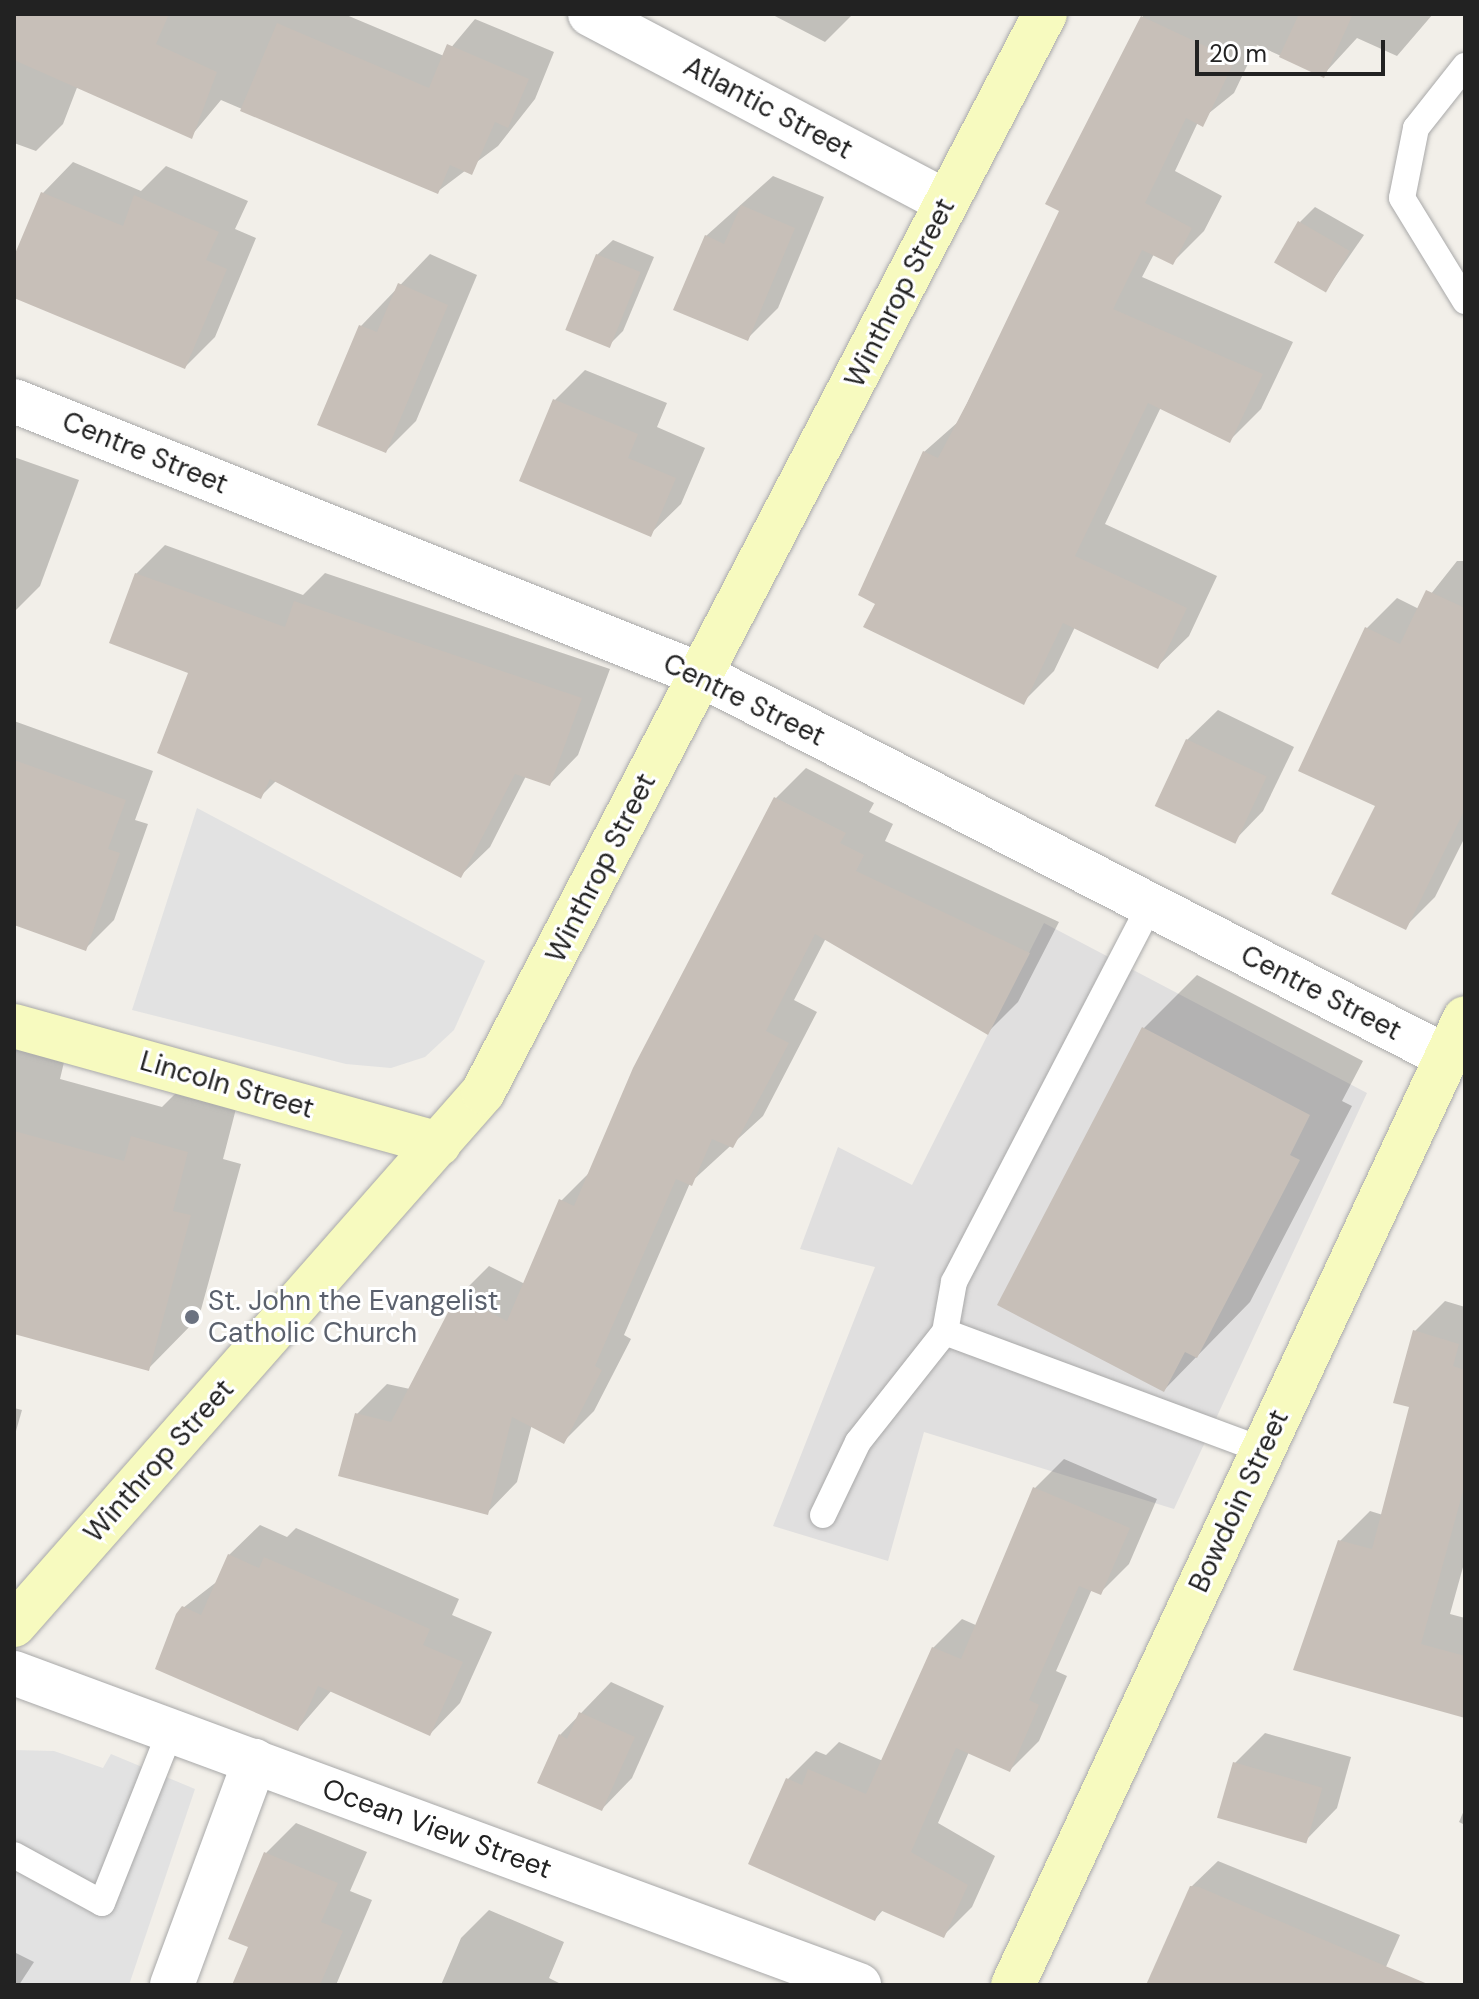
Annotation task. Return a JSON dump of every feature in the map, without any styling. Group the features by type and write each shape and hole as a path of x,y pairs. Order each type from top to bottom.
{"main road":[{"name":"Winthrop Street","path":"14,1625 439,1144 499,1066 1045,14"},
{"name":"Bowdoin Street","path":"1013,1985 1465,1018"},
{"name":"Lincoln Street","path":"14,1026 439,1144"}],"street":[{"name":"Atlantic Street","path":"590,14 947,202"},
{"name":"Centre Street","path":"14,401 701,675 1447,1057"},
{"name":"Ocean View Street","path":"14,1673 859,1985"},
{"path":"172,1985 255,1761"}],"lane":[{"path":"1465,66 1416,128 1402,198 1465,301"},
{"path":"823,1515 858,1442 945,1332 954,1282 1150,905"},
{"path":"945,1332 1263,1450"},
{"path":"14,1855 102,1903 171,1730"}],"shaded area":[{"path":"197,808 485,961 454,1030 425,1057 391,1068 346,1064 132,1010"},
{"path":"1044,923 1367,1093 1174,1509 924,1432 888,1561 773,1526 875,1267 800,1249 838,1147 912,1185"},
{"path":"14,1750 54,1751 103,1768 111,1754 195,1789 129,1985 14,1984"}],"building":[{"path":"14,14 169,14 156,44 217,72 192,139 14,60"},
{"path":"1299,14 1353,14 1324,78 1279,57"},
{"path":"1141,16 1235,60 1203,127 1186,118 1145,203 1192,228 1173,265 1142,250 1113,309 1263,374 1230,443 1148,403 1075,556 1187,608 1158,669 1063,623 1024,705 863,627 875,604 858,595 923,451 938,458 967,403 1059,211 1045,204"},
{"path":"277,23 429,88 447,44 529,79 508,128 495,122 472,175 450,165 438,194 240,111"},
{"path":"41,192 123,226 134,195 219,232 206,260 227,269 185,369 14,298 14,256"},
{"path":"741,205 795,228 748,341 673,310 705,235 724,244"},
{"path":"1298,221 1350,251 1326,293 1274,263"},
{"path":"596,254 641,272 610,348 565,330"},
{"path":"398,283 448,305 386,453 317,425 359,325 377,332"},
{"path":"553,399 638,434 628,458 676,478 651,537 519,481"},
{"path":"135,573 285,627 294,601 582,698 550,786 515,774 461,878 270,779 261,799 157,753 188,673 109,643"},
{"path":"1426,590 1465,608 1465,809 1406,930 1331,894 1375,806 1298,771 1365,627 1400,644"},
{"path":"1186,739 1267,777 1235,844 1155,806"},
{"path":"14,760 126,800 108,849 120,853 86,951 14,925"},
{"path":"774,797 846,833 840,843 864,855 856,871 1030,953 988,1035 815,934 766,1031 789,1043 733,1148 712,1139 692,1186 676,1179 595,1366 602,1370 564,1444 512,1417 488,1515 338,1476 355,1413 391,1422 457,1295 507,1321 559,1199 574,1206 633,1068"},
{"path":"1142,1027 1310,1115 1290,1155 1300,1160 1197,1358 1185,1352 1164,1392 997,1305"},
{"path":"14,1131 124,1161 131,1136 188,1152 173,1211 191,1215 149,1371 14,1334"},
{"path":"1413,1330 1459,1344 1453,1366 1465,1370 1465,1484 1421,1644 1465,1656 1465,1718 1293,1670 1338,1540 1372,1549 1409,1407 1393,1403"},
{"path":"1033,1487 1130,1528 1101,1595 1079,1586 1029,1700 1039,1705 1010,1772 956,1748 911,1852 968,1885 944,1938 880,1910 875,1921 748,1864 786,1778 802,1785 808,1769 866,1794 932,1647 961,1659"},
{"path":"228,1554 259,1568 264,1557 430,1629 423,1645 463,1662 430,1736 318,1686 298,1731 155,1669 176,1614 182,1606 201,1615"},
{"path":"579,1712 635,1737 602,1811 537,1783 559,1734 567,1739"},
{"path":"1233,1762 1322,1788 1306,1843 1217,1818"},
{"path":"264,1852 338,1883 321,1922 343,1931 320,1985 232,1985 248,1947 228,1939"},
{"path":"1190,1886 1199,1887 1430,1985 1146,1985"}],"place":[{"name":"St. John the Evangelist Catholic Church","path":"192,1317"}]}
